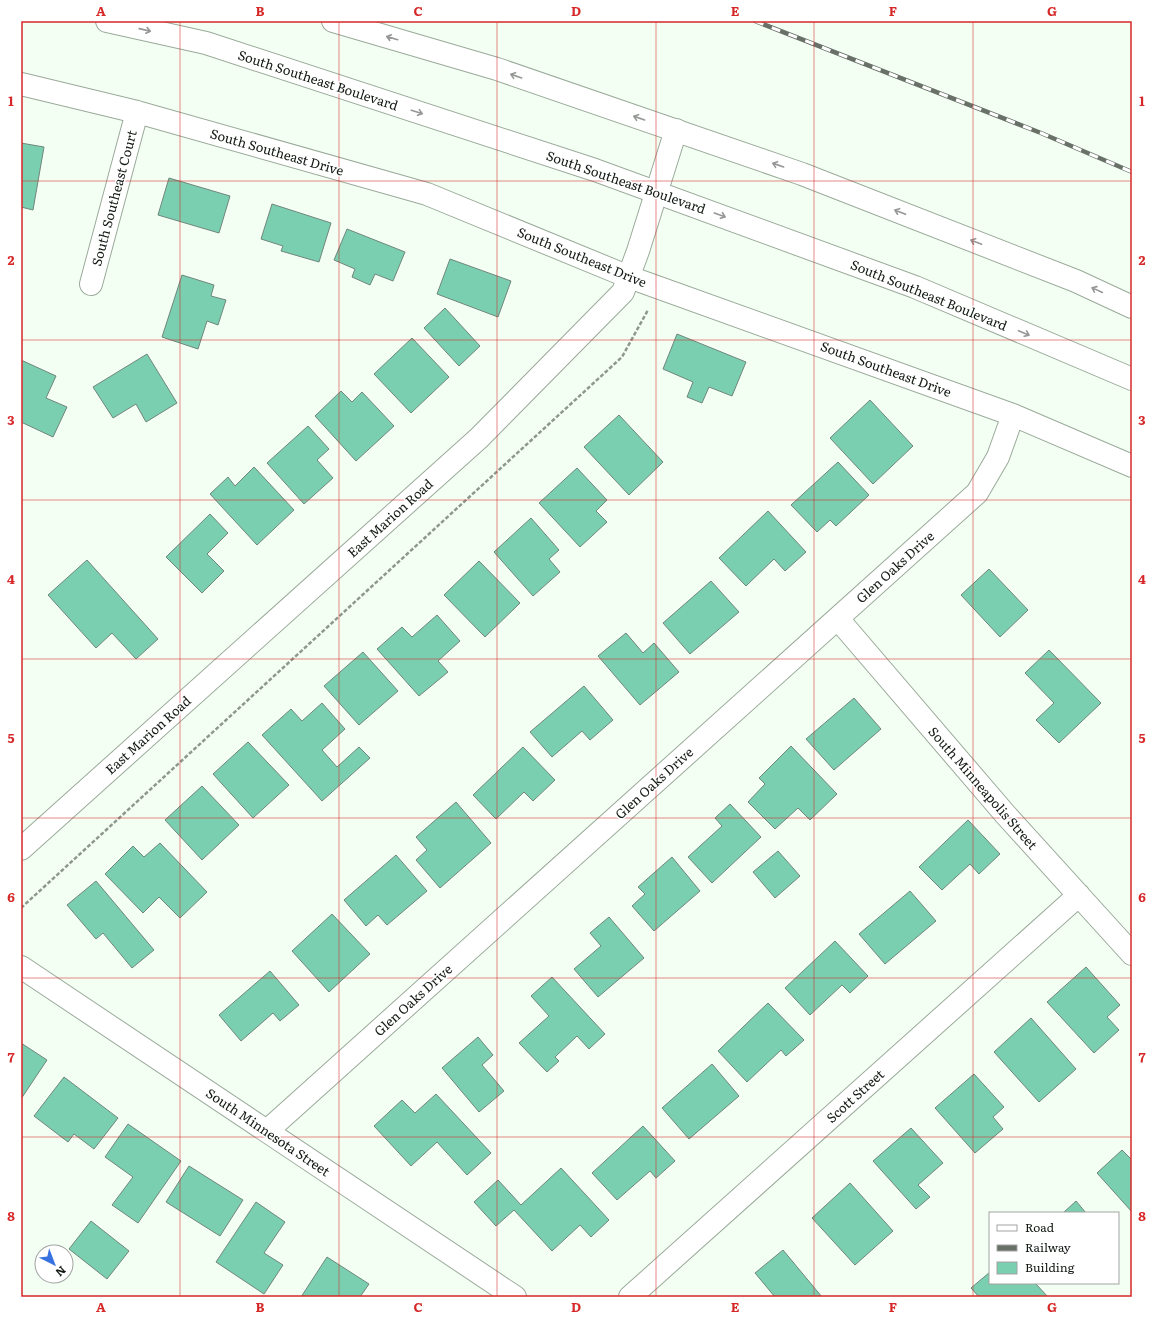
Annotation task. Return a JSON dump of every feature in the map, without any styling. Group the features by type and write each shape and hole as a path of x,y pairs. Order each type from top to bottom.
{"street":[{"name":"South Southeast Boulevard","path":"107,21 206,43 658,192 915,287 1132,379"},
{"path":"333,21 497,69 802,174 1076,281 1132,306"},
{"name":"South Southeast Drive","path":"21,84 137,112 428,194 629,277 1013,415 1132,466"},
{"name":"South Southeast Court","path":"91,284 137,112"},
{"name":"East Marion Road","path":"21,849 478,438 622,292 629,277 658,192 676,130"},
{"name":"Glen Oaks Drive","path":"267,1131 977,493 998,457 1013,415"},
{"name":"South Minneapolis Street","path":"838,619 1005,814 1132,954"},
{"name":"Scott Street","path":"630,1297 1079,896"},
{"name":"South Minnesota Street","path":"21,966 515,1297"}],"path":[{"path":"21,908 622,357 649,309"}],"building":[{"path":"21,143 44,147 33,210 21,207"},
{"path":"169,178 230,196 219,233 158,215"},
{"path":"272,204 331,223 319,262 281,251 283,246 261,239"},
{"path":"347,229 405,252 393,281 375,274 370,285 352,277 355,269 334,260"},
{"path":"450,259 511,281 498,317 437,294"},
{"path":"182,275 214,285 211,296 226,300 218,325 207,321 198,349 162,337"},
{"path":"445,308 480,346 459,366 424,328"},
{"path":"677,334 746,362 732,396 709,387 702,403 687,397 693,382 663,369"},
{"path":"412,338 449,377 411,413 374,374"},
{"path":"147,354 177,403 146,422 136,404 113,418 93,387"},
{"path":"21,360 56,376 46,398 67,407 53,437 21,422"},
{"path":"341,391 352,402 362,392 394,426 356,461 315,416"},
{"path":"870,400 913,446 873,484 830,438"},
{"path":"619,415 663,462 629,495 584,447"},
{"path":"308,426 329,449 317,460 333,478 304,504 267,463"},
{"path":"838,462 869,495 836,526 830,520 817,532 791,505"},
{"path":"254,467 294,510 257,545 210,494 228,477 235,486"},
{"path":"577,468 607,500 596,511 607,522 580,547 539,503"},
{"path":"768,511 806,552 785,571 774,559 746,586 719,558"},
{"path":"210,514 228,533 207,554 224,571 202,593 166,557"},
{"path":"531,518 559,550 549,559 560,572 533,596 494,552"},
{"path":"87,560 158,639 136,659 112,633 96,648 48,595"},
{"path":"479,561 520,603 485,637 444,595"},
{"path":"989,569 1028,610 1000,637 961,595"},
{"path":"711,581 739,612 690,654 663,623"},
{"path":"437,615 460,641 438,661 448,672 419,696 377,649 402,627 412,637"},
{"path":"626,633 643,653 654,643 679,672 640,705 598,656"},
{"path":"1049,650 1101,703 1059,743 1036,720 1054,703 1025,673"},
{"path":"363,652 398,691 359,725 324,686"},
{"path":"584,686 613,720 590,740 582,731 552,757 530,732"},
{"path":"854,698 881,729 834,770 806,739"},
{"path":"322,703 345,729 322,750 337,767 359,747 370,758 322,801 262,735 291,709 302,721"},
{"path":"248,742 289,785 253,818 213,774"},
{"path":"791,746 837,794 810,820 798,808 775,829 748,802 765,784 759,778"},
{"path":"523,747 555,780 533,801 524,792 496,819 473,795"},
{"path":"202,786 239,825 202,860 165,820"},
{"path":"456,802 491,843 440,888 416,860 427,850 416,837"},
{"path":"730,804 761,837 712,883 688,857 722,826 715,818"},
{"path":"968,820 1000,854 979,874 970,864 942,890 919,867"},
{"path":"160,843 207,892 180,918 159,897 143,913 105,874 133,846 144,857"},
{"path":"778,851 800,876 775,898 753,872"},
{"path":"396,855 427,891 387,925 378,915 366,926 344,900"},
{"path":"672,857 700,891 654,931 632,906 645,894 638,887"},
{"path":"96,881 154,950 132,968 103,933 96,939 67,905"},
{"path":"910,891 936,921 885,964 859,934"},
{"path":"332,914 370,954 329,992 292,951"},
{"path":"609,917 644,958 598,997 574,969 601,946 590,933"},
{"path":"835,941 868,976 850,993 842,985 810,1015 785,988"},
{"path":"1086,967 1120,1005 1107,1017 1119,1030 1094,1053 1047,1002"},
{"path":"270,971 299,1005 280,1021 273,1013 241,1041 219,1015"},
{"path":"552,977 605,1034 589,1049 577,1036 555,1057 559,1061 547,1072 519,1043 549,1016 531,996"},
{"path":"768,1003 804,1040 786,1056 781,1050 747,1082 718,1051"},
{"path":"1031,1018 1076,1069 1039,1102 994,1052"},
{"path":"478,1037 493,1055 482,1065 504,1091 479,1112 442,1068"},
{"path":"21,1043 47,1060 21,1099"},
{"path":"712,1064 739,1096 689,1139 662,1108"},
{"path":"974,1074 1004,1107 993,1117 1003,1129 975,1153 935,1108"},
{"path":"64,1077 118,1118 94,1149 74,1134 68,1142 34,1116"},
{"path":"436,1094 491,1153 467,1175 437,1142 411,1166 374,1126 402,1100 415,1113"},
{"path":"128,1124 181,1161 138,1223 112,1205 133,1177 105,1157"},
{"path":"643,1126 675,1161 656,1178 650,1171 617,1200 592,1173"},
{"path":"911,1128 943,1163 918,1185 930,1197 916,1209 873,1161"},
{"path":"1122,1150 1132,1160 1132,1212 1097,1173"},
{"path":"189,1166 243,1200 220,1236 166,1202"},
{"path":"561,1168 609,1220 591,1237 580,1225 552,1251 514,1210 496,1226 474,1202 498,1180 521,1205"},
{"path":"850,1183 893,1231 855,1265 812,1218"},
{"path":"1076,1201 1085,1212 1064,1212"},
{"path":"256,1202 285,1222 264,1253 283,1265 264,1294 216,1262"},
{"path":"91,1221 129,1251 107,1279 74,1253 73,1244"},
{"path":"783,1250 822,1297 775,1297 755,1273"},
{"path":"327,1257 369,1284 360,1297 301,1297"},
{"path":"989,1273 989,1284 1036,1284 1048,1297 979,1297 971,1288"}],"railway":[{"path":"755,21 1041,133 1132,172"}]}
